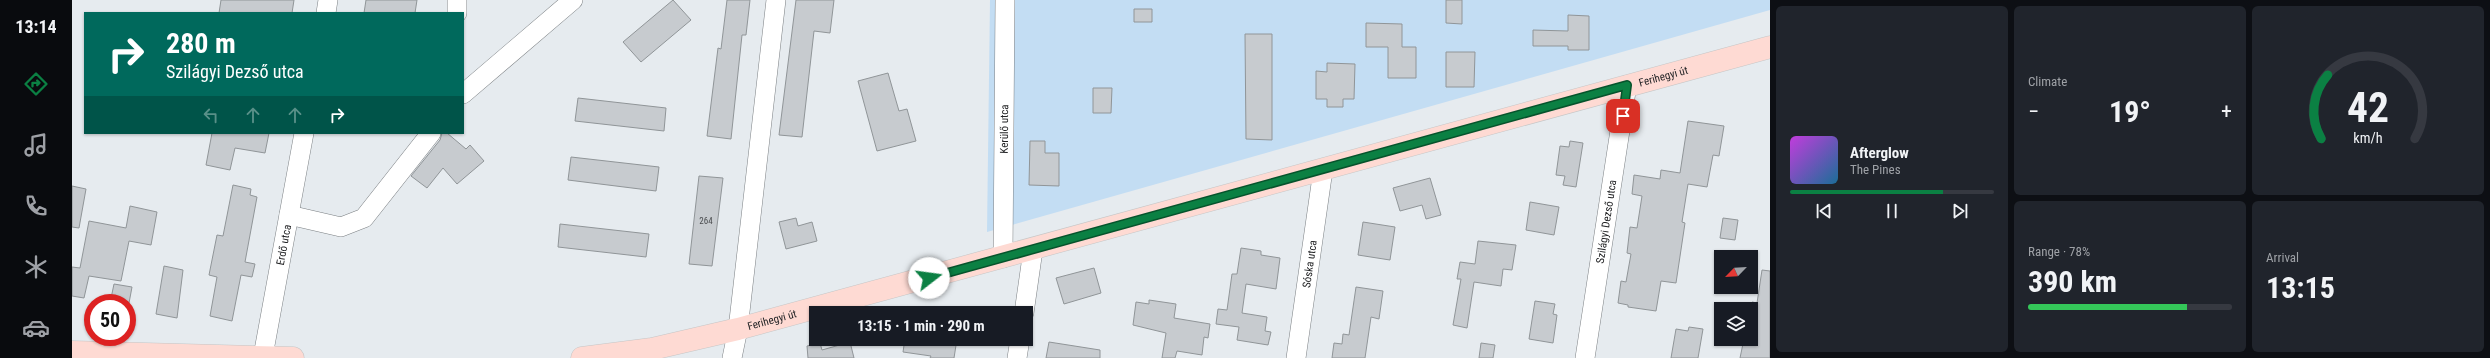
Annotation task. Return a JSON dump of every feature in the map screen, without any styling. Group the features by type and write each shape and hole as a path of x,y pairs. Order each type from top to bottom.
{"main road":[{"name":"Ferihegyi út","path":"582,358 652,349 738,330 1770,47"},
{"path":"72,352 293,358"}],"street":[{"path":"326,12 328,0"},
{"path":"457,0 457,12"},
{"path":"464,93 573,0"},
{"path":"732,358 738,330 776,0"},
{"name":"Kerülő utca","path":"1003,258 1005,0"},
{"name":"Szilágyi Dezső utca","path":"1585,358 1627,85"},
{"name":"Erdő utca","path":"263,356 304,134"},
{"path":"289,214 341,227 364,218 430,134"},
{"name":"Sóska utca","path":"1296,358 1323,170"},
{"path":"1025,306 1034,250"},
{"path":"1017,358 1019,346"}],"shaded area":[{"path":"990,0 1770,0 1770,10 987,232"}],"building":[{"path":"221,0 294,0 292,12 219,12"},
{"path":"366,0 417,0 415,12 364,12"},
{"path":"673,0 691,20 641,62 623,42"},
{"path":"727,0 750,0 746,35 742,35 731,139 707,136 718,48 721,49"},
{"path":"796,0 834,0 830,33 814,31 802,137 779,135"},
{"path":"1446,0 1462,0 1462,24 1446,23"},
{"path":"1134,9 1152,9 1152,22 1134,22"},
{"path":"1568,15 1589,16 1589,50 1568,50 1568,46 1533,46 1533,30 1568,31"},
{"path":"1366,23 1402,24 1402,47 1416,47 1416,78 1388,78 1388,47 1366,47"},
{"path":"1245,34 1272,34 1272,140 1246,139"},
{"path":"1446,52 1475,52 1474,87 1446,87"},
{"path":"1327,63 1355,64 1354,99 1343,99 1343,107 1327,107 1327,99 1316,99 1316,71 1327,72"},
{"path":"888,73 899,111 907,109 916,141 877,151 858,81"},
{"path":"1093,88 1112,88 1111,113 1093,113"},
{"path":"578,98 666,108 664,131 575,121"},
{"path":"1688,121 1724,126 1719,156 1713,155 1707,187 1688,184 1682,222 1685,223 1676,283 1661,281 1656,311 1628,307 1628,305 1618,303 1621,281 1626,282 1631,254 1627,253 1630,227 1637,228 1642,196 1632,194 1634,175 1660,179 1661,170 1680,173"},
{"path":"212,134 269,134 265,153 235,148 230,170 206,165"},
{"path":"442,134 448,134 466,149 470,145 484,161 457,184 443,168 427,188 411,176 440,140"},
{"path":"1030,141 1045,141 1045,153 1059,153 1059,186 1029,185"},
{"path":"1570,141 1583,143 1576,187 1563,185 1565,176 1556,175 1560,146 1569,147"},
{"path":"571,157 659,167 656,191 568,180"},
{"path":"699,176 723,178 712,266 689,264"},
{"path":"1430,178 1441,215 1426,219 1422,205 1400,211 1393,188"},
{"path":"233,185 251,189 250,195 257,197 245,262 255,264 252,277 241,275 232,321 210,316 217,277 209,275 217,235 223,236"},
{"path":"72,186 86,189 79,228 72,227"},
{"path":"1530,202 1559,207 1554,235 1526,230"},
{"path":"130,206 157,212 151,245 129,241 121,281 89,276 84,298 72,296 72,267 80,268 89,221 126,228"},
{"path":"796,218 798,226 812,222 817,241 786,249 779,222"},
{"path":"1723,218 1738,220 1735,240 1720,238"},
{"path":"1363,222 1395,227 1390,260 1358,255"},
{"path":"560,224 649,234 646,257 558,247"},
{"path":"1478,241 1516,245 1512,270 1503,269 1501,286 1474,282 1467,328 1453,325 1461,279 1457,279 1460,262 1475,264"},
{"path":"1241,248 1261,251 1261,255 1280,258 1276,289 1246,284 1242,313 1267,317 1265,331 1271,332 1268,345 1237,340 1239,327 1216,324 1218,309 1227,310 1232,274 1237,274"},
{"path":"164,266 183,270 177,318 156,314"},
{"path":"1094,268 1101,293 1064,304 1056,278"},
{"path":"1762,270 1770,271 1770,358 1740,358 1743,346 1758,346 1757,302"},
{"path":"114,284 132,287 131,294 112,294"},
{"path":"1356,287 1383,291 1379,319 1371,317 1365,358 1332,358 1334,343 1342,344 1343,334 1349,335"},
{"path":"1149,300 1176,304 1174,318 1210,324 1208,338 1204,337 1202,355 1177,351 1175,358 1162,358 1166,333 1133,325 1136,302 1149,304"},
{"path":"1535,301 1555,304 1553,314 1557,315 1553,343 1529,339"},
{"path":"1689,327 1703,329 1698,358 1671,358 1676,329 1688,331"},
{"path":"1049,342 1100,350 1100,358 1046,358"},
{"path":"1481,343 1495,345 1493,358 1479,358"},
{"path":"807,346 821,346 822,350 836,346 851,346 854,358 808,358"},
{"path":"904,346 956,346 954,358 930,358 931,356 903,352"}],"route":[{"path":"929,278 1627,85 1623,116"}]}
